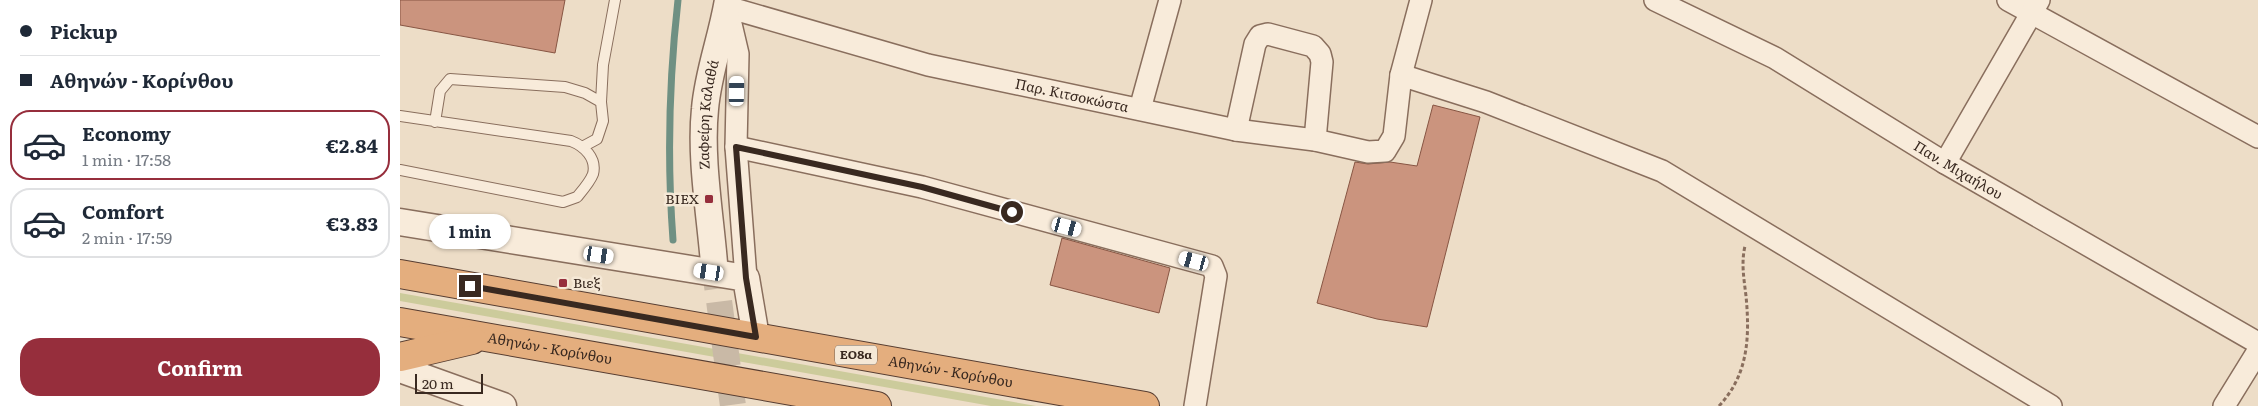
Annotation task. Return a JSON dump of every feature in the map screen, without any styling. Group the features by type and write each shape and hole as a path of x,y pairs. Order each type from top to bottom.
{"highway":[{"name":"Αθηνών - Κορίνθου","path":"400,274 1145,406"},
{"name":"Αθηνών - Κορίνθου","path":"400,322 877,406"},
{"path":"400,356 485,337"}],"street":[{"path":"1140,109 1170,0"},
{"path":"1419,0 1402,75 1486,102 1662,171 2051,406"},
{"name":"Παν. Μιχαήλου","path":"1655,0 1775,58 1946,163 2258,343"},
{"path":"2008,0 2036,7 2258,137"},
{"path":"727,3 738,54 736,147 746,278 756,337"},
{"name":"Παρ. Κιτσοκώστα","path":"727,3 928,65 1236,130 1315,140 1368,152 1385,151 1394,136 1402,75"},
{"name":"Ζαφείρη Καλαθά","path":"714,263 704,154 705,109 716,44 727,3"},
{"path":"1946,163 2036,7"},
{"path":"1236,130 1254,44 1260,36 1268,34 1313,46 1320,54 1322,62 1315,140"},
{"path":"736,147 922,187 1212,266 1216,276 1195,406"},
{"path":"400,222 746,278"},
{"path":"2224,406 2258,351"},
{"path":"400,369 503,406"}],"lane":[{"path":"584,146 598,139 603,121 601,102 603,65 615,0"},
{"path":"435,122 440,91 450,79 564,87 585,93 601,102"},
{"path":"400,116 571,141 584,146 591,156 593,174 577,197 563,202 400,170"}],"path":[{"path":"1718,406 1729,395 1739,379 1745,356 1748,318 1742,258 1750,223"}],"green space":[{"path":"400,293 1036,406 991,406 400,301"}],"building":[{"path":"400,0 565,0 555,53 400,25"},
{"path":"1433,105 1480,117 1427,327 1377,319 1317,303 1355,162 1368,164 1390,162 1417,166"},
{"path":"1062,238 1170,268 1159,313 1050,285"}],"waterway":[{"path":"673,240 670,120 678,0"}],"tunnel":[{"path":"714,263 733,406"}],"place":[{"name":"ΒΙΕΧ","path":"709,199"},
{"name":"Βιεξ","path":"563,283"}],"route":[{"path":"470,286 756,337 746,278 736,147 922,187 1012,212"}]}
